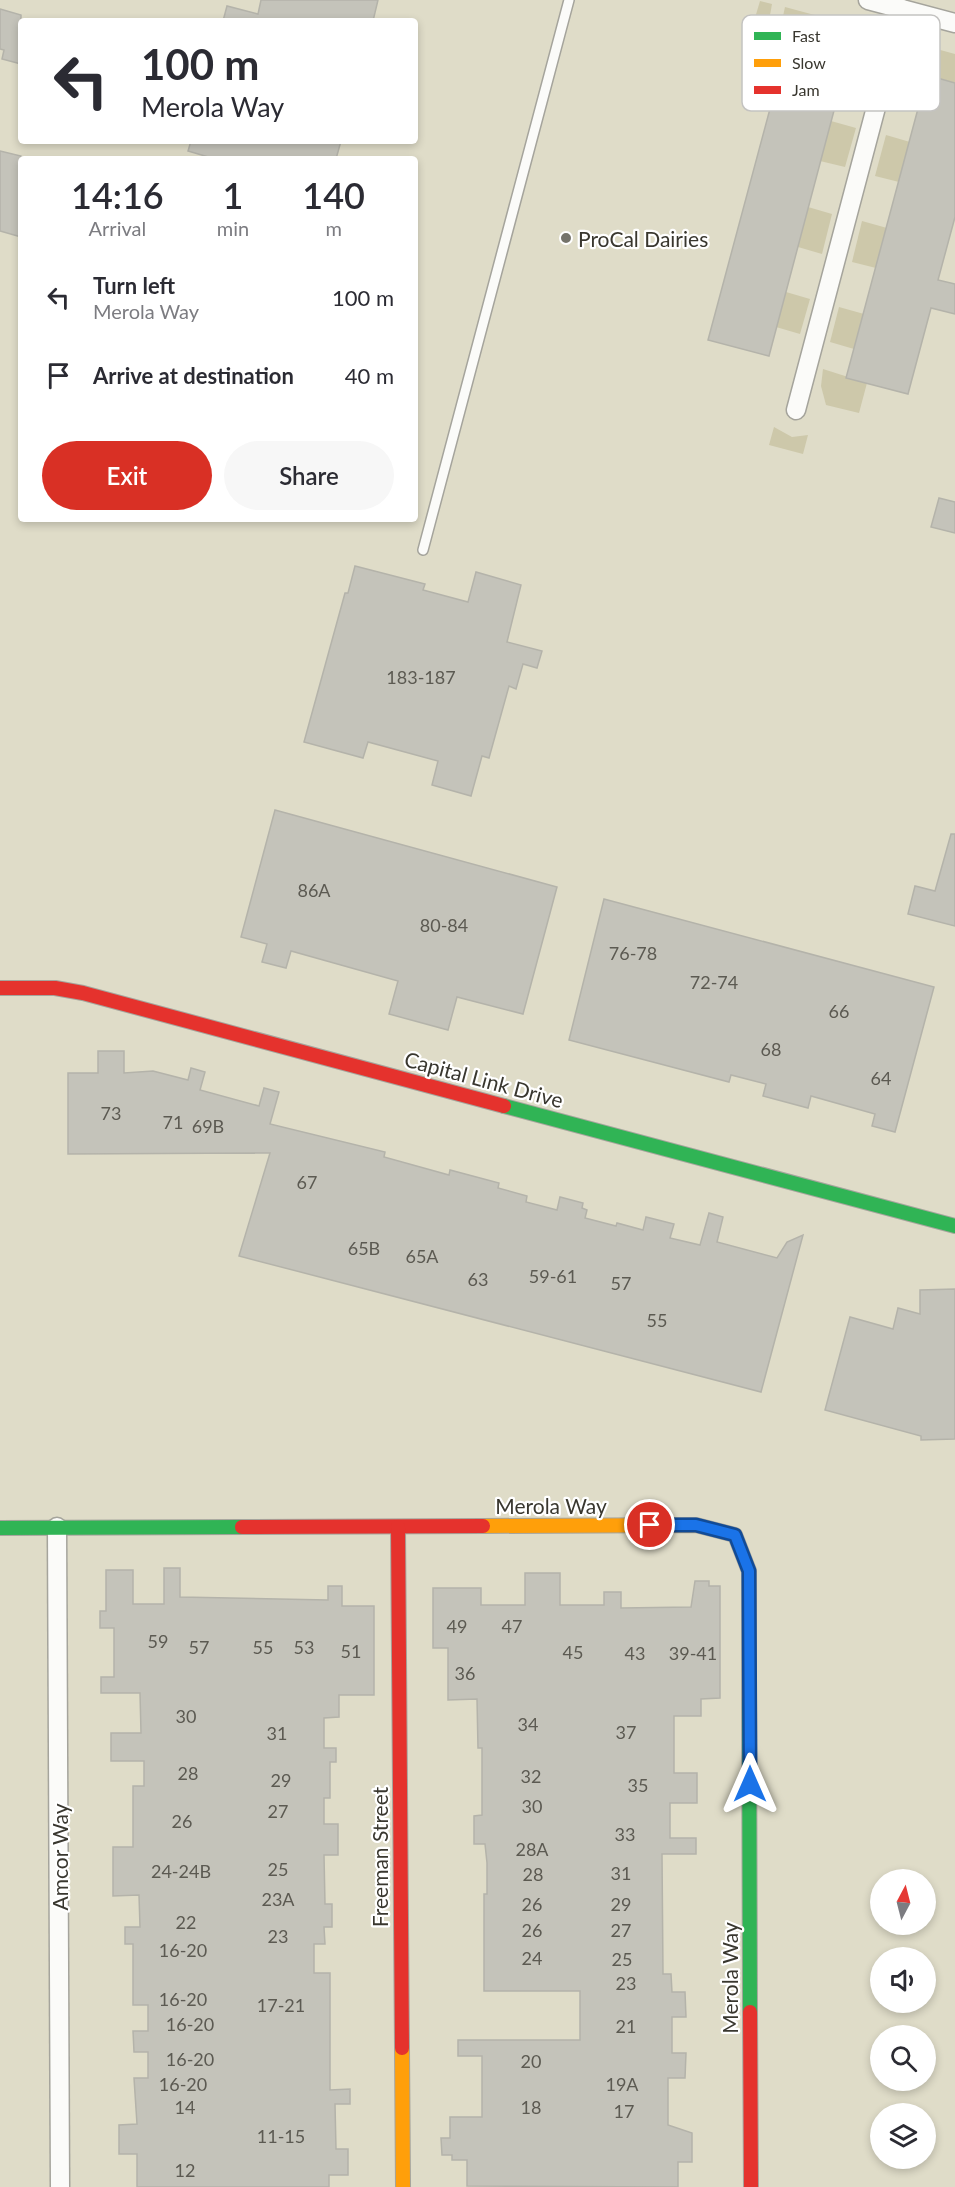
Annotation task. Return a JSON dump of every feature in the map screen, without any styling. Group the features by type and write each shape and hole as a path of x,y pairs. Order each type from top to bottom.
{"street":[{"path":"868,0 925,15"},
{"path":"900,15 902,9"},
{"path":"940,19 955,23"},
{"path":"796,410 875,111"},
{"name":"Capital Link Drive","path":"0,988 55,988 83,993 955,1226"},
{"name":"Merola Way","path":"0,1528 696,1525 735,1535 749,1571 751,2187"},
{"name":"Amcor Way","path":"57,1527 60,2187"},
{"name":"Freeman Street","path":"398,1527 403,2187"}],"lane":[{"path":"423,550 569,0"}],"shaded area":[{"path":"0,0 955,0 955,2187 0,2187"},
{"path":"760,1 772,4 770,15 756,15"},
{"path":"785,7 815,15 783,15"},
{"path":"940,50 955,54 955,83 940,79"},
{"path":"831,121 856,128 845,167 820,161"},
{"path":"886,135 910,142 899,182 875,176"},
{"path":"808,207 832,214 822,254 798,247"},
{"path":"862,221 887,228 876,268 852,262"},
{"path":"786,292 810,299 800,334 776,327"},
{"path":"839,307 864,314 854,349 830,342"},
{"path":"823,369 867,383 859,413 826,405 821,386"},
{"path":"774,427 792,437 808,435 803,454 769,445"}],"building":[{"path":"261,0 378,0 374,18 224,18 227,6 258,14"},
{"path":"0,9 21,15 21,18 18,18 18,63 2,59 4,50 0,49"},
{"path":"940,79 955,83 955,217 938,280 955,284 955,314 931,308 908,394 846,378 917,111 940,111"},
{"path":"769,111 834,111 769,356 708,340"},
{"path":"190,144 340,144 337,156 205,156 188,151"},
{"path":"0,151 21,156 18,156 18,236 0,231"},
{"path":"939,498 955,502 955,533 931,527"},
{"path":"355,566 425,584 423,590 468,602 476,572 521,585 507,642 542,651 537,668 523,664 516,689 509,686 489,758 482,756 471,796 432,785 438,761 368,742 363,758 304,742 345,593 348,593"},
{"path":"275,810 557,887 523,1014 457,997 448,1030 389,1014 398,981 291,951 286,968 262,962 267,944 241,937"},
{"path":"951,834 955,834 955,926 908,914 915,886 935,891"},
{"path":"604,899 934,987 895,1132 872,1126 875,1114 811,1096 808,1108 763,1096 766,1084 731,1075 729,1082 569,1040"},
{"path":"98,1051 124,1051 124,1073 153,1071 188,1080 191,1068 205,1072 200,1090 259,1106 264,1088 279,1092 270,1124 385,1152 384,1157 449,1175 450,1170 499,1183 498,1188 527,1196 526,1202 557,1210 560,1197 583,1203 582,1208 587,1210 585,1218 643,1230 646,1217 674,1224 670,1238 700,1245 709,1213 723,1217 717,1242 777,1258 787,1242 803,1235 761,1392 239,1256 270,1153 68,1154 68,1073 98,1073"},
{"path":"955,1289 955,1439 921,1440 921,1436 825,1410 850,1317 893,1329 898,1308 920,1314 920,1290"},
{"path":"164,1568 180,1568 180,1597 328,1600 328,1586 342,1586 342,1606 374,1606 374,1695 339,1695 339,1717 324,1718 324,1748 336,1748 336,1762 330,1762 330,1798 324,1798 324,1824 338,1824 338,1855 324,1855 325,1904 332,1904 332,1927 324,1927 325,1944 314,1944 314,1973 330,1973 330,2090 350,2089 350,2104 335,2104 336,2149 348,2149 348,2175 329,2175 329,2187 137,2187 137,2154 119,2154 119,2125 137,2124 134,2078 148,2078 148,2052 134,2052 133,2031 148,2031 148,2005 133,2005 133,1944 125,1944 125,1927 140,1927 139,1895 113,1896 113,1847 133,1847 133,1786 144,1786 144,1761 111,1761 111,1733 141,1733 140,1693 101,1693 101,1677 114,1677 114,1628 100,1628 100,1611 106,1611 106,1570 133,1570 133,1604 164,1604"},
{"path":"525,1573 560,1573 560,1605 604,1605 604,1592 621,1592 621,1608 691,1607 695,1581 709,1581 709,1586 720,1586 720,1698 701,1699 701,1716 674,1716 674,1773 697,1773 697,1803 670,1803 670,1838 696,1838 696,1854 662,1854 663,1974 671,1974 672,1992 685,1992 686,2017 672,2017 672,2053 686,2053 685,2078 668,2078 668,2125 692,2133 692,2162 678,2162 678,2187 467,2186 467,2160 452,2160 452,2155 442,2155 441,2138 450,2138 450,2117 482,2117 482,2056 458,2056 458,2040 580,2040 580,1991 484,1991 484,1894 487,1894 487,1863 485,1844 474,1844 474,1816 482,1815 482,1748 478,1748 477,1699 448,1700 448,1648 433,1648 433,1588 481,1588 481,1605 525,1605"}],"traffic: fast":[{"path":"504,1106 955,1226"},
{"path":"0,1528 242,1527"},
{"path":"749,1697 750,2012"}],"traffic: slow":[{"path":"483,1526 696,1525 735,1535 749,1571 749,1697"},
{"path":"402,2048 403,2187"}],"traffic: jam":[{"path":"0,988 55,988 83,993 504,1106"},
{"path":"242,1527 483,1526"},
{"path":"398,1527 402,2048"},
{"path":"750,2012 751,2187"}],"place":[{"name":"ProCal Dairies","path":"566,238"}],"route":[{"path":"650,1525 696,1525 735,1535 749,1571 750,1784"}]}
